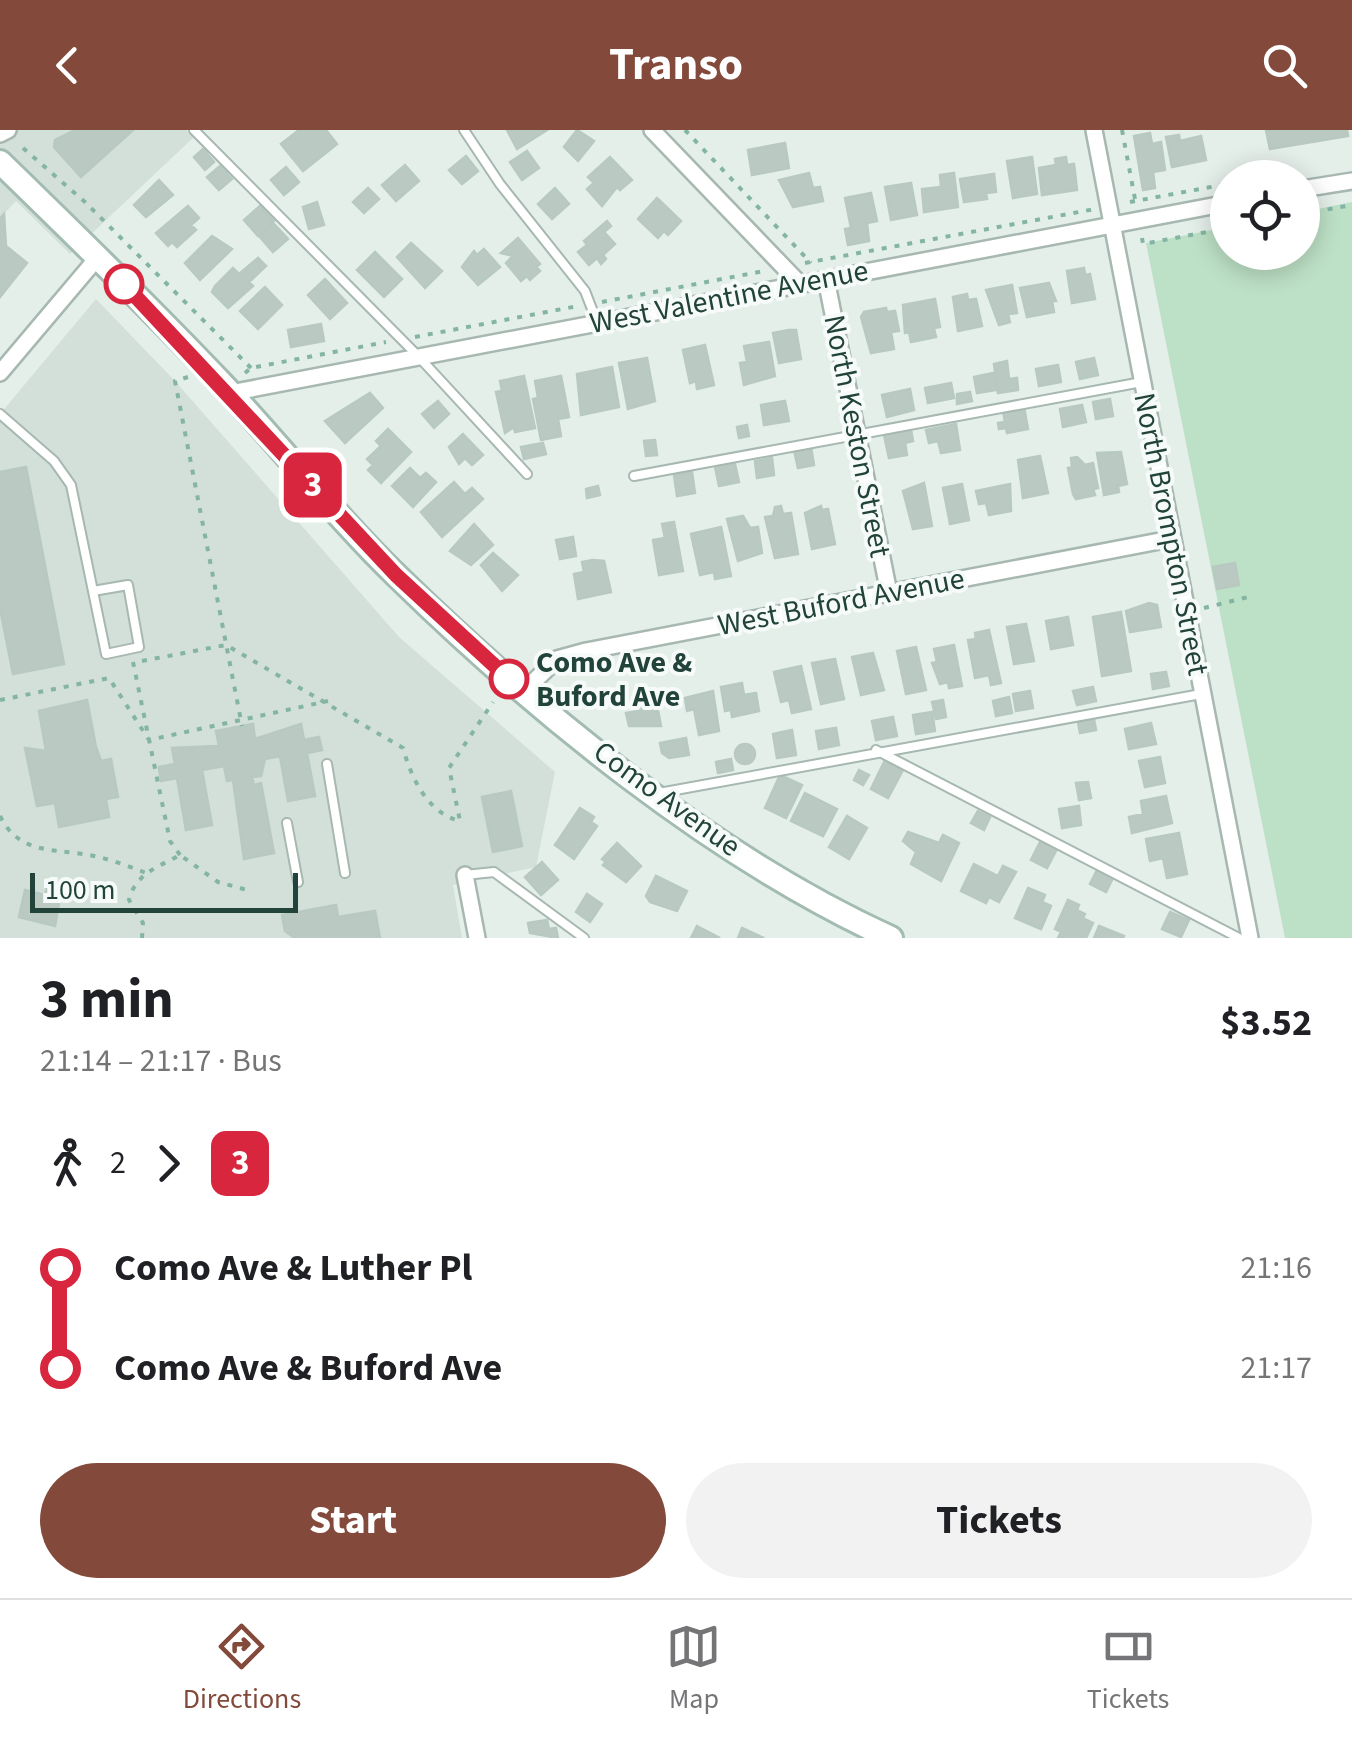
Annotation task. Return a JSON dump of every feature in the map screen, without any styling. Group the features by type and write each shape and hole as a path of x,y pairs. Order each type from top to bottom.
{"main road":[{"name":"Como Avenue","path":"0,162 236,385 396,575 524,692 655,794 758,865 891,938"}],"street":[{"path":"0,134 8,130"},
{"path":"652,130 800,284"},
{"name":"North Brompton Street","path":"1094,130 1250,938"},
{"path":"1320,187 1352,181"},
{"name":"West Valentine Avenue","path":"236,385 418,356 1210,206"},
{"path":"0,373 98,257"},
{"name":"North Keston Street","path":"826,278 889,593"},
{"name":"West Buford Avenue","path":"524,692 557,659 586,651 1170,539"},
{"path":"465,875 477,938"}],"lane":[{"path":"194,130 418,356 528,474"},
{"path":"464,130 590,304 597,322"},
{"path":"634,476 854,432 1142,382"},
{"path":"0,414 54,461 72,485 106,654 140,648 128,585 94,592"},
{"path":"655,794 876,750 1201,694"},
{"path":"876,750 1239,938"},
{"path":"327,764 345,873"},
{"path":"287,823 298,882"},
{"path":"465,875 494,872 584,938"}],"path":[{"path":"685,130 809,264 1098,208"},
{"path":"1122,130 1134,203 1210,187"},
{"path":"23,148 30,150 99,216 260,377"},
{"path":"1320,211 1352,205"},
{"path":"92,224 99,216"},
{"path":"1142,238 1143,244 1210,231"},
{"path":"236,385 252,368 767,270"},
{"path":"176,381 241,723"},
{"path":"1185,613 1252,596"},
{"path":"251,891 218,882 180,856 170,841 132,662 226,644 402,748 413,783 449,818 460,821 449,768 493,702"},
{"path":"0,700 109,678 148,740"},
{"path":"148,740 241,723 328,701"},
{"path":"0,816 16,839 30,847 84,854 146,873"},
{"path":"142,938 143,923 129,900 132,886 146,873 180,856"}],"shaded area":[{"path":"0,130 186,130 194,137 70,254 16,201 0,218"},
{"path":"96,299 175,381 399,637 555,772 536,867 453,885 462,938 0,938 0,414"}],"green space":[{"path":"1352,202 1352,938 1285,938 1146,243 1210,230 1210,270 1320,270 1320,209"}],"building":[{"path":"75,130 133,130 81,177 54,147 55,140"},
{"path":"299,130 326,130 337,144 303,171 281,144"},
{"path":"507,130 547,130 517,149"},
{"path":"577,130 594,141 578,161 564,147"},
{"path":"1266,130 1347,130 1348,136 1270,149"},
{"path":"1150,133 1152,144 1161,142 1165,170 1153,172 1155,188 1143,190 1134,136"},
{"path":"1179,135 1180,141 1201,136 1206,160 1172,167 1166,137"},
{"path":"785,143 789,168 752,175 748,150"},
{"path":"203,149 214,162 205,170 194,157"},
{"path":"527,151 539,168 522,180 510,162"},
{"path":"466,156 478,171 462,184 449,170"},
{"path":"610,157 632,180 620,190 617,187 602,206 587,189 594,183 588,177"},
{"path":"1032,157 1037,194 1013,198 1007,161"},
{"path":"1066,157 1067,165 1074,164 1077,190 1042,195 1039,168 1056,165 1055,159"},
{"path":"405,165 419,181 396,201 382,185"},
{"path":"220,166 232,179 219,190 207,177"},
{"path":"286,167 299,182 284,195 271,180"},
{"path":"809,173 813,188 820,187 823,201 793,207 779,180"},
{"path":"954,173 958,207 924,212 922,189 941,187 940,175"},
{"path":"994,174 996,192 986,193 987,199 964,202 960,179"},
{"path":"159,180 173,195 146,217 134,205"},
{"path":"911,183 917,215 891,220 885,187"},
{"path":"368,188 379,199 364,213 353,202"},
{"path":"555,188 569,204 552,219 538,204"},
{"path":"871,193 877,221 867,223 869,241 848,245 845,229 851,228 845,198"},
{"path":"657,198 681,221 668,235 664,231 658,238 638,219"},
{"path":"317,202 324,225 309,229 303,207"},
{"path":"188,206 199,218 191,225 196,230 177,247 172,242 168,246 156,233"},
{"path":"260,206 274,221 258,236 244,220"},
{"path":"4,214 6,246 27,263 0,297 0,219"},
{"path":"607,221 611,226 604,232 615,244 603,255 606,259 601,264 597,258 589,265 578,252 587,245 584,241"},
{"path":"274,224 288,239 273,252 260,237"},
{"path":"212,236 232,249 200,280 185,263"},
{"path":"518,238 540,264 536,267 540,271 530,280 527,276 521,281 506,263 513,256 501,253"},
{"path":"411,243 442,271 425,288 397,257"},
{"path":"484,249 500,267 478,285 462,267 474,251 477,255"},
{"path":"375,252 402,279 384,297 357,270"},
{"path":"258,258 266,266 249,282 253,286 228,308 212,292 215,286 233,268 239,274"},
{"path":"1084,268 1085,275 1090,274 1095,299 1072,303 1067,271"},
{"path":"325,279 347,303 330,319 308,295"},
{"path":"1049,283 1056,301 1052,301 1054,312 1027,317 1020,288"},
{"path":"1012,285 1017,313 1008,314 1010,322 999,325 986,290"},
{"path":"265,287 282,305 258,329 240,311"},
{"path":"967,294 968,300 976,299 982,326 958,331 953,297"},
{"path":"935,299 940,327 934,328 936,337 911,342 909,332 905,333 903,305"},
{"path":"886,308 887,312 895,311 899,331 891,332 894,349 871,353 861,317 864,312"},
{"path":"321,324 324,341 291,347 288,330"},
{"path":"796,330 801,359 779,363 773,333"},
{"path":"769,342 775,376 744,385 740,363 747,362 744,346"},
{"path":"705,345 714,385 697,389 696,381 690,383 683,350"},
{"path":"647,358 655,401 628,409 619,363"},
{"path":"1094,358 1098,375 1080,379 1076,362"},
{"path":"1007,361 1009,379 1017,378 1018,390 998,393 994,364"},
{"path":"1058,365 1061,382 1039,386 1036,369"},
{"path":"612,367 619,407 581,415 577,374"},
{"path":"993,373 996,390 977,393 974,377"},
{"path":"524,376 535,428 515,432 514,427 505,433 496,392 502,391 500,381"},
{"path":"561,376 569,417 558,419 561,436 541,440 533,399 538,398 535,381"},
{"path":"951,383 954,398 928,403 925,388"},
{"path":"910,389 914,410 887,417 882,395"},
{"path":"970,392 972,401 957,404 957,394"},
{"path":"370,393 383,408 345,443 325,421"},
{"path":"1110,399 1113,416 1096,419 1093,402"},
{"path":"438,401 449,414 434,428 422,414"},
{"path":"785,401 789,421 764,425 761,405"},
{"path":"1082,405 1086,422 1063,427 1060,409"},
{"path":"1024,407 1028,429 1007,433 1006,428 999,429 998,423 1005,422 1003,411"},
{"path":"956,424 960,450 941,453 938,441 929,443 926,430"},
{"path":"747,425 749,436 739,438 737,427"},
{"path":"388,429 411,452 381,483 368,470 373,465 367,459 381,446 376,441"},
{"path":"911,430 913,441 905,443 907,455 889,458 884,435"},
{"path":"463,434 483,455 472,465 465,458 459,464 449,447"},
{"path":"655,440 657,455 646,456 644,441"},
{"path":"543,443 546,454 524,459 521,447"},
{"path":"811,447 814,465 798,468 794,450"},
{"path":"1121,452 1127,484 1118,486 1119,492 1104,495 1097,453"},
{"path":"1040,456 1048,493 1023,498 1018,460"},
{"path":"1077,457 1085,465 1093,463 1098,488 1093,489 1095,495 1076,499 1073,494 1068,468 1072,467 1071,458"},
{"path":"772,458 774,475 757,478 755,461"},
{"path":"735,464 739,482 719,486 715,467"},
{"path":"26,467 64,664 13,674 0,608 0,472"},
{"path":"410,468 420,478 426,473 436,482 413,507 392,486"},
{"path":"692,472 695,493 677,496 674,475"},
{"path":"454,482 465,494 472,488 483,499 442,537 421,512"},
{"path":"924,483 932,526 913,529 903,491"},
{"path":"962,484 969,520 950,524 943,488"},
{"path":"1010,484 1011,511 989,515 986,503 979,504 976,491"},
{"path":"598,486 600,495 587,498 586,489"},
{"path":"781,506 783,514 791,513 798,554 775,558 765,517 773,516 775,507"},
{"path":"821,506 822,510 828,509 835,544 812,549 805,513"},
{"path":"743,516 750,528 758,527 762,553 738,561 727,519"},
{"path":"674,522 683,571 659,575 653,540 665,538 662,524"},
{"path":"474,524 493,545 471,565 450,551"},
{"path":"721,527 731,576 715,579 714,572 700,575 691,534"},
{"path":"573,537 576,556 560,559 556,540"},
{"path":"493,553 518,575 502,591 481,565"},
{"path":"604,561 611,592 578,599 574,574 584,572 582,562"},
{"path":"1235,563 1239,585 1217,589 1213,567"},
{"path":"1149,603 1157,605 1161,627 1130,632 1126,611"},
{"path":"1121,612 1131,671 1102,676 1093,617"},
{"path":"1068,617 1073,645 1051,649 1046,621"},
{"path":"1026,624 1034,661 1014,664 1007,627"},
{"path":"989,630 1001,683 991,685 989,675 975,678 968,640 976,639 975,633"},
{"path":"954,645 962,686 949,688 948,682 940,684 932,663 937,662 934,649"},
{"path":"916,647 926,690 906,694 897,651"},
{"path":"873,653 884,690 861,695 852,657"},
{"path":"835,659 844,699 821,704 812,663"},
{"path":"801,666 811,709 792,713 789,700 781,702 774,672"},
{"path":"1166,672 1169,686 1153,689 1151,674"},
{"path":"742,683 744,695 756,693 759,711 732,717 731,710 725,711 721,687"},
{"path":"1093,687 1096,701 1077,705 1073,691"},
{"path":"654,690 661,726 629,726 626,713 638,711 635,698"},
{"path":"713,691 719,731 699,735 694,709 687,711 685,698"},
{"path":"1030,691 1033,708 1016,711 1013,694"},
{"path":"1009,697 1012,713 996,716 993,701"},
{"path":"87,700 96,747 101,761 111,759 118,797 106,799 109,817 59,827 55,803 37,806 25,748 46,751 39,711"},
{"path":"943,700 946,717 936,719 932,702"},
{"path":"932,712 935,731 916,734 913,715"},
{"path":"893,717 897,736 876,740 872,721"},
{"path":"1094,719 1096,730 1080,733 1078,722"},
{"path":"1151,723 1156,744 1129,749 1125,729"},
{"path":"253,724 255,739 301,724 304,740 319,737 322,750 307,753 315,796 288,801 280,756 265,759 261,776 252,777 254,785 261,783 274,853 244,859 233,780 227,781 224,766 202,770 212,825 186,830 177,778 161,781 159,767 175,764 172,748 219,746 216,731"},
{"path":"836,728 839,745 819,749 816,731"},
{"path":"792,730 796,755 777,758 773,734"},
{"path":"686,738 689,755 669,758 662,753 660,743"},
{"path":"741,744 749,744 755,754 749,764 741,764 735,758 735,750"},
{"path":"1160,757 1165,783 1145,787 1139,761"},
{"path":"731,759 733,770 718,773 716,762"},
{"path":"885,760 903,770 888,798 871,789"},
{"path":"859,770 869,775 863,785 854,780"},
{"path":"780,775 802,785 786,818 765,808"},
{"path":"1088,782 1091,798 1079,800 1076,783"},
{"path":"511,791 522,846 493,852 482,797"},
{"path":"805,793 837,809 823,836 791,821"},
{"path":"1166,796 1172,823 1132,833 1129,817 1143,814 1141,801"},
{"path":"1079,806 1081,825 1062,828 1059,809"},
{"path":"580,808 594,817 591,822 597,826 574,859 555,845"},
{"path":"978,811 990,817 984,830 971,823"},
{"path":"847,816 867,828 849,859 829,847"},
{"path":"908,832 939,843 943,835 959,843 941,881 911,864 916,852 903,841"},
{"path":"1179,833 1187,874 1167,878 1163,858 1150,861 1146,839"},
{"path":"1041,840 1057,849 1047,868 1031,860"},
{"path":"617,843 641,866 626,882 603,865 606,862 602,859"},
{"path":"542,862 558,880 541,895 525,877"},
{"path":"974,864 998,876 1003,866 1016,872 999,902 989,897 986,903 961,891"},
{"path":"1098,868 1114,876 1106,892 1090,884"},
{"path":"656,876 687,891 677,911 650,902 646,896"},
{"path":"47,888 61,891 55,926 19,917 25,890 45,895"},
{"path":"1028,888 1045,895 1042,902 1051,906 1041,929 1015,918"},
{"path":"587,894 602,904 590,922 576,912"},
{"path":"1068,900 1079,905 1077,910 1085,914 1083,918 1093,923 1086,938 1058,938 1061,932 1055,929"},
{"path":"336,905 338,917 375,911 380,938 295,938 285,931 282,915"},
{"path":"1170,912 1189,920 1181,937 1162,929"},
{"path":"547,920 549,929 556,928 558,938 530,933 528,923"},
{"path":"697,926 720,938 691,938"},
{"path":"1099,926 1124,936 1094,938"},
{"path":"742,928 764,938 738,938"}],"bus line":[{"name":"3","path":"124,284 396,575 509,679"}],"place":[{"name":"Como Ave & Buford Ave","path":"509,679"}]}
